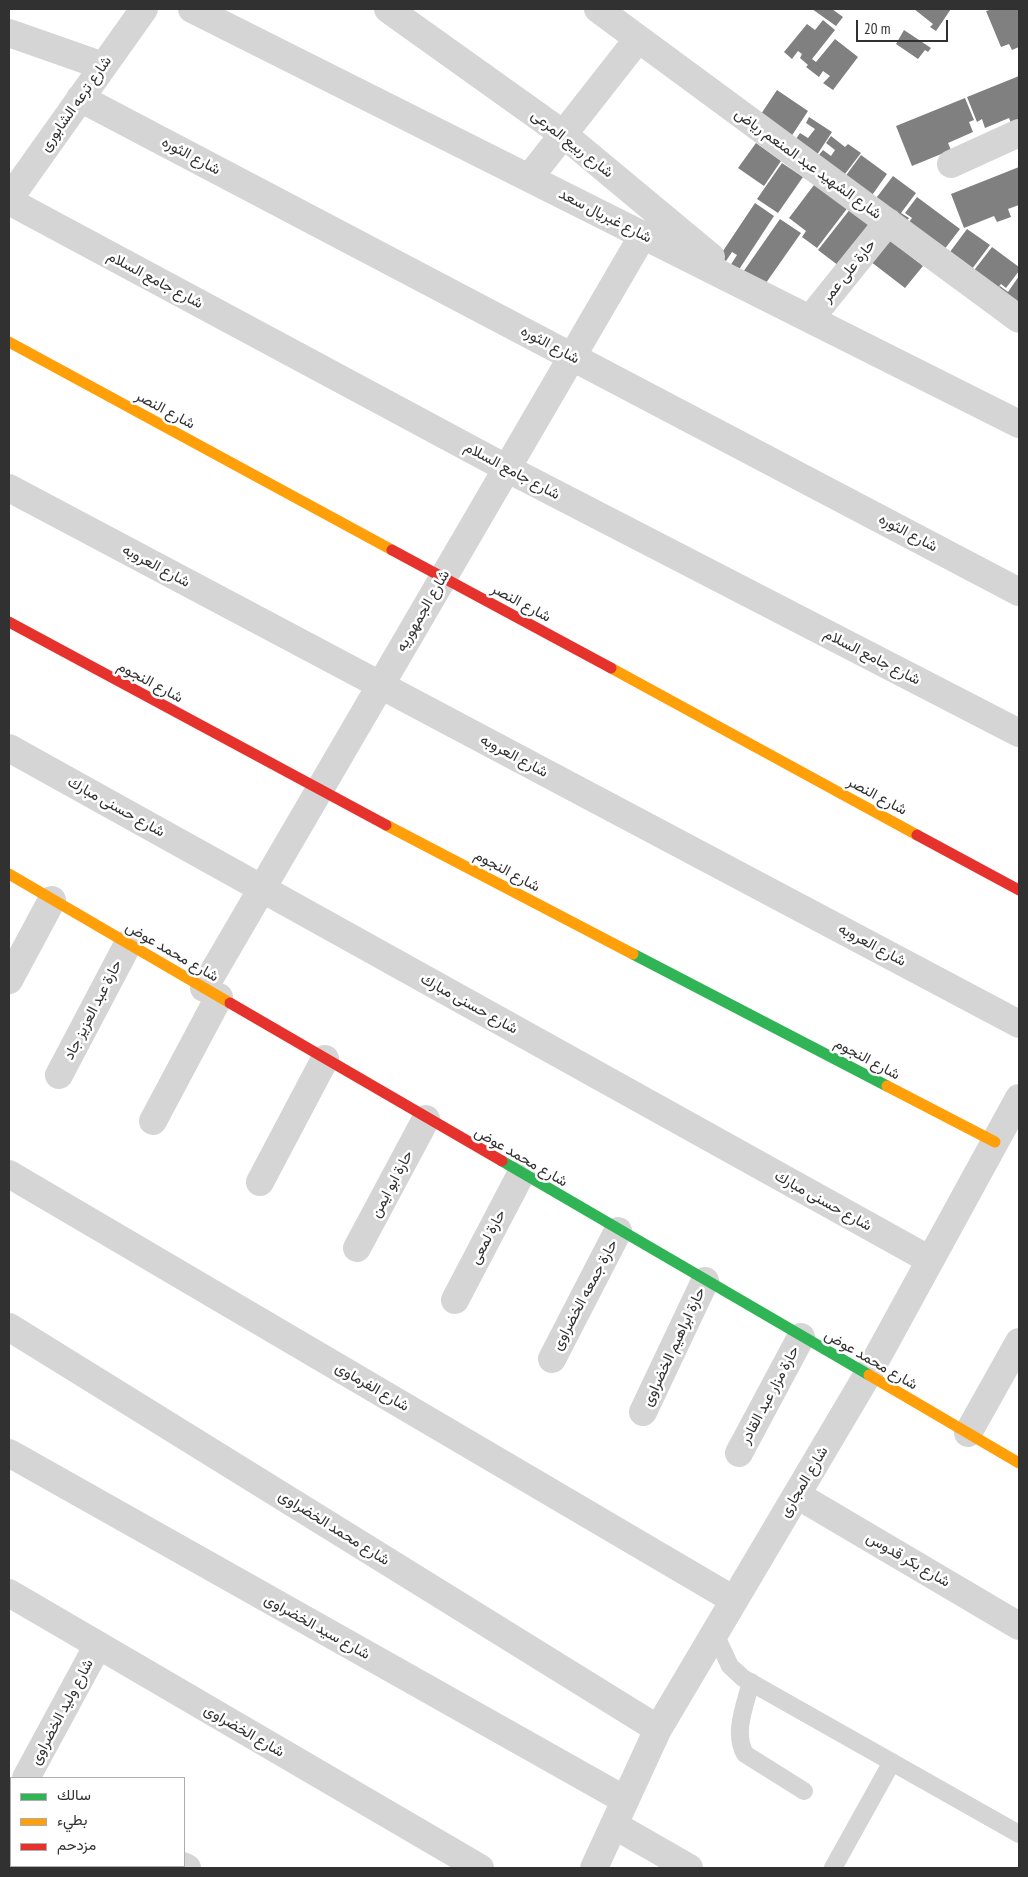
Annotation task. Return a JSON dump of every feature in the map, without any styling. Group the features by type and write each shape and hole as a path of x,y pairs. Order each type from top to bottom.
{"street":[{"name":"شارع ترعه الشابورى","path":"11,193 144,9"},
{"name":"شارع غبريال سعد","path":"192,9 1019,424"},
{"name":"شارع ربيع المرعى","path":"388,9 563,134 749,288"},
{"name":"شارع الشهيد عبد المنعم رياض","path":"598,9 1019,319"},
{"path":"9,33 103,66"},
{"path":"529,178 638,39"},
{"name":"شارع الثوره","path":"80,98 1019,592"},
{"path":"951,164 1019,133"},
{"name":"شارع جامع السلام","path":"11,193 506,468 1019,732"},
{"name":"حارة على عمر","path":"810,319 888,222"},
{"name":"شارع الجمهوريه","path":"153,1121 211,993 262,888 643,235"},
{"name":"شارع النصر","path":"9,342 1019,890"},
{"name":"شارع العروبه","path":"9,488 1019,1024"},
{"name":"شارع النجوم","path":"9,622 319,790 995,1142"},
{"name":"شارع حسنى مبارك","path":"9,748 930,1260"},
{"name":"شارع محمد عوض","path":"9,874 705,1282 868,1374 1019,1463"},
{"path":"9,980 52,900"},
{"name":"حارة عبد العزيز جاد","path":"59,1076 128,944"},
{"path":"260,1182 325,1059"},
{"name":"شارع المجارى","path":"594,1868 658,1730 868,1374 1019,1098"},
{"name":"حارة ابو ايمن","path":"357,1248 426,1119"},
{"name":"شارع الفرماوى","path":"9,1174 734,1600"},
{"name":"حارة لمعى","path":"455,1300 521,1174"},
{"name":"حارة جمعه الخضراوى","path":"552,1358 618,1231"},
{"name":"حارة ابراهيم الخضراوى","path":"643,1412 705,1282"},
{"name":"شارع محمد الخضراوى","path":"9,1327 658,1730"},
{"name":"حارة مزار عبد القادر","path":"739,1452 801,1337"},
{"path":"968,1433 1019,1342"},
{"name":"شارع سيد الخضراوى","path":"9,1453 626,1800"},
{"name":"شارع بكر قدوس","path":"797,1495 1019,1626"},
{"name":"شارع الخضراوى","path":"9,1593 480,1868"},
{"name":"شارع وليد الخضراوى","path":"24,1773 98,1645"},
{"path":"614,1825 689,1868"}],"lane":[{"path":"715,1634 730,1666 736,1673 1019,1834"},
{"path":"751,1682 739,1730 741,1747 745,1754 804,1791"},
{"path":"833,1868 892,1762"}],"building":[{"path":"812,9 832,9 843,17 836,26"},
{"path":"914,9 951,9 936,31 930,27 933,24"},
{"path":"993,9 1019,9 1019,47 1012,50 1009,44 1001,47 986,11"},
{"path":"823,20 835,30 812,59 816,62 835,39 858,57 833,90 823,83 830,76 823,71 819,77 806,67 808,65 800,58 802,54 798,51 792,59 784,52 807,24 815,30"},
{"path":"904,30 931,48 928,52 925,50 918,59 896,44"},
{"path":"1019,76 1019,120 1011,123 1009,118 985,128 982,119 977,122 967,97"},
{"path":"777,90 808,111 783,149 751,129"},
{"path":"965,98 974,120 969,122 973,132 948,143 951,150 912,166 896,126"},
{"path":"809,117 832,132 811,164 789,149 800,133 808,138 815,129 806,123"},
{"path":"831,136 845,147 848,144 861,153 835,187 809,167 823,150 831,156 835,150 826,143"},
{"path":"756,143 781,161 764,186 738,168"},
{"path":"861,155 887,174 863,208 836,189"},
{"path":"782,163 803,177 778,213 757,199"},
{"path":"1019,167 1019,205 1008,209 1011,217 997,222 994,216 964,228 951,194"},
{"path":"893,176 916,193 901,213 909,218 898,233 867,210"},
{"path":"817,181 849,206 817,248 802,237 806,231 789,218"},
{"path":"917,197 960,229 934,263 898,236 912,218 905,213"},
{"path":"755,203 774,216 738,271 730,266 737,255 732,252 726,261 719,257"},
{"path":"851,208 876,227 843,269 818,250"},
{"path":"780,219 801,233 761,290 741,275"},
{"path":"967,229 990,245 966,277 944,260"},
{"path":"883,235 923,266 905,288 866,258"},
{"path":"992,247 1019,267 1019,271 1006,288 1001,284 989,300 965,282"},
{"path":"1019,276 1019,317 988,302 1000,286 1008,292"}],"traffic: fast":[{"path":"633,954 887,1086"},
{"path":"502,1161 869,1375"}],"traffic: slow":[{"path":"9,342 392,550"},
{"path":"611,668 917,835"},
{"path":"386,825 633,954"},
{"path":"9,874 230,1003"},
{"path":"887,1086 995,1142"},
{"path":"869,1375 1019,1463"}],"traffic: jam":[{"path":"392,550 611,668"},
{"path":"9,622 386,825"},
{"path":"917,835 1019,890"},
{"path":"230,1003 502,1161"}]}
